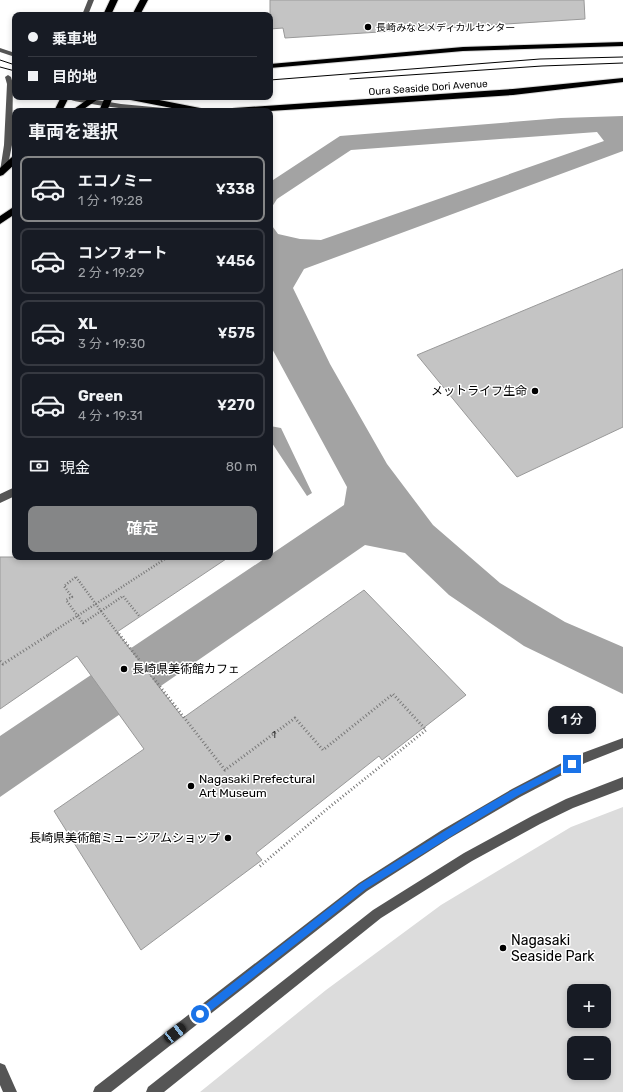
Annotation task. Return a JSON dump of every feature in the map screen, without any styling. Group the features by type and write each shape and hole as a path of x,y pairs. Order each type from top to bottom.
{"highway":[{"path":"108,12 114,0"},
{"path":"138,12 144,0"},
{"path":"273,66 463,49 623,44"},
{"name":"Oura Seaside Dori Avenue","path":"273,108 513,92 623,80"},
{"path":"80,108 92,100"},
{"path":"146,100 185,108"},
{"path":"1,172 12,162"},
{"path":"0,221 12,211"}],"street":[{"path":"86,12 91,0"},
{"path":"0,50 12,54"},
{"path":"0,74 12,78 10,84 12,93 8,145 1,172"},
{"path":"0,94 12,93"},
{"path":"81,100 125,108"},
{"path":"0,499 12,493"},
{"path":"100,1092 363,887 446,834 516,793 581,759 623,743"},
{"path":"152,1092 377,914 468,857 536,820 570,803 623,783"},
{"path":"0,1070 10,1092"}],"path":[{"path":"0,660 3,664 163,560"},
{"path":"140,617 123,596 83,623 66,600 72,597 64,586 76,578 96,604 116,630 225,770 295,718 323,750 393,694 426,730 259,867"}],"shaded area":[{"path":"623,116 623,151 304,269 293,288 330,364 387,464 433,525 500,583 565,622 623,647 623,694 524,646 449,595 405,553 365,545 0,797 0,736 263,560 273,560 273,553 344,505 347,487 273,351 273,227 278,234 300,239 321,240 604,141 597,132 351,150 277,199 273,205 273,180 340,136 561,118"},
{"path":"273,427 281,428 312,493 307,496 273,445"},
{"name":"Nagasaki Seaside Park","path":"623,807 623,1092 200,1092 326,990 441,905 571,827"}],"building":[{"name":"長崎みなとメディカルセンター","path":"270,0 584,0 585,19 285,38 283,28 273,29 273,12 270,12"},
{"name":"メットライフ生命","path":"623,269 623,427 517,477 417,355"},
{"path":"0,557 12,557 12,560 225,560 117,632 183,718 364,590 466,695 382,760 379,756 256,853 262,860 141,950 54,811 144,749 77,656 0,709"}],"tram line":[{"path":"273,80 540,59 623,57"},
{"path":"0,60 12,64"},
{"path":"350,79 542,66 623,63"},
{"path":"0,67 12,70"}],"place":[{"name":"長崎みなとメディカルセンター","path":"368,27"},
{"name":"メットライフ生命","path":"535,391"},
{"name":"長崎県美術館カフェ","path":"124,669"},
{"name":"Nagasaki Prefectural Art Museum","path":"191,786"},
{"name":"長崎県美術館ミュージアムショップ","path":"228,838"},
{"name":"Nagasaki Seaside Park","path":"503,948"}],"route":[{"path":"200,1014 363,887 481,813 572,764"}]}
